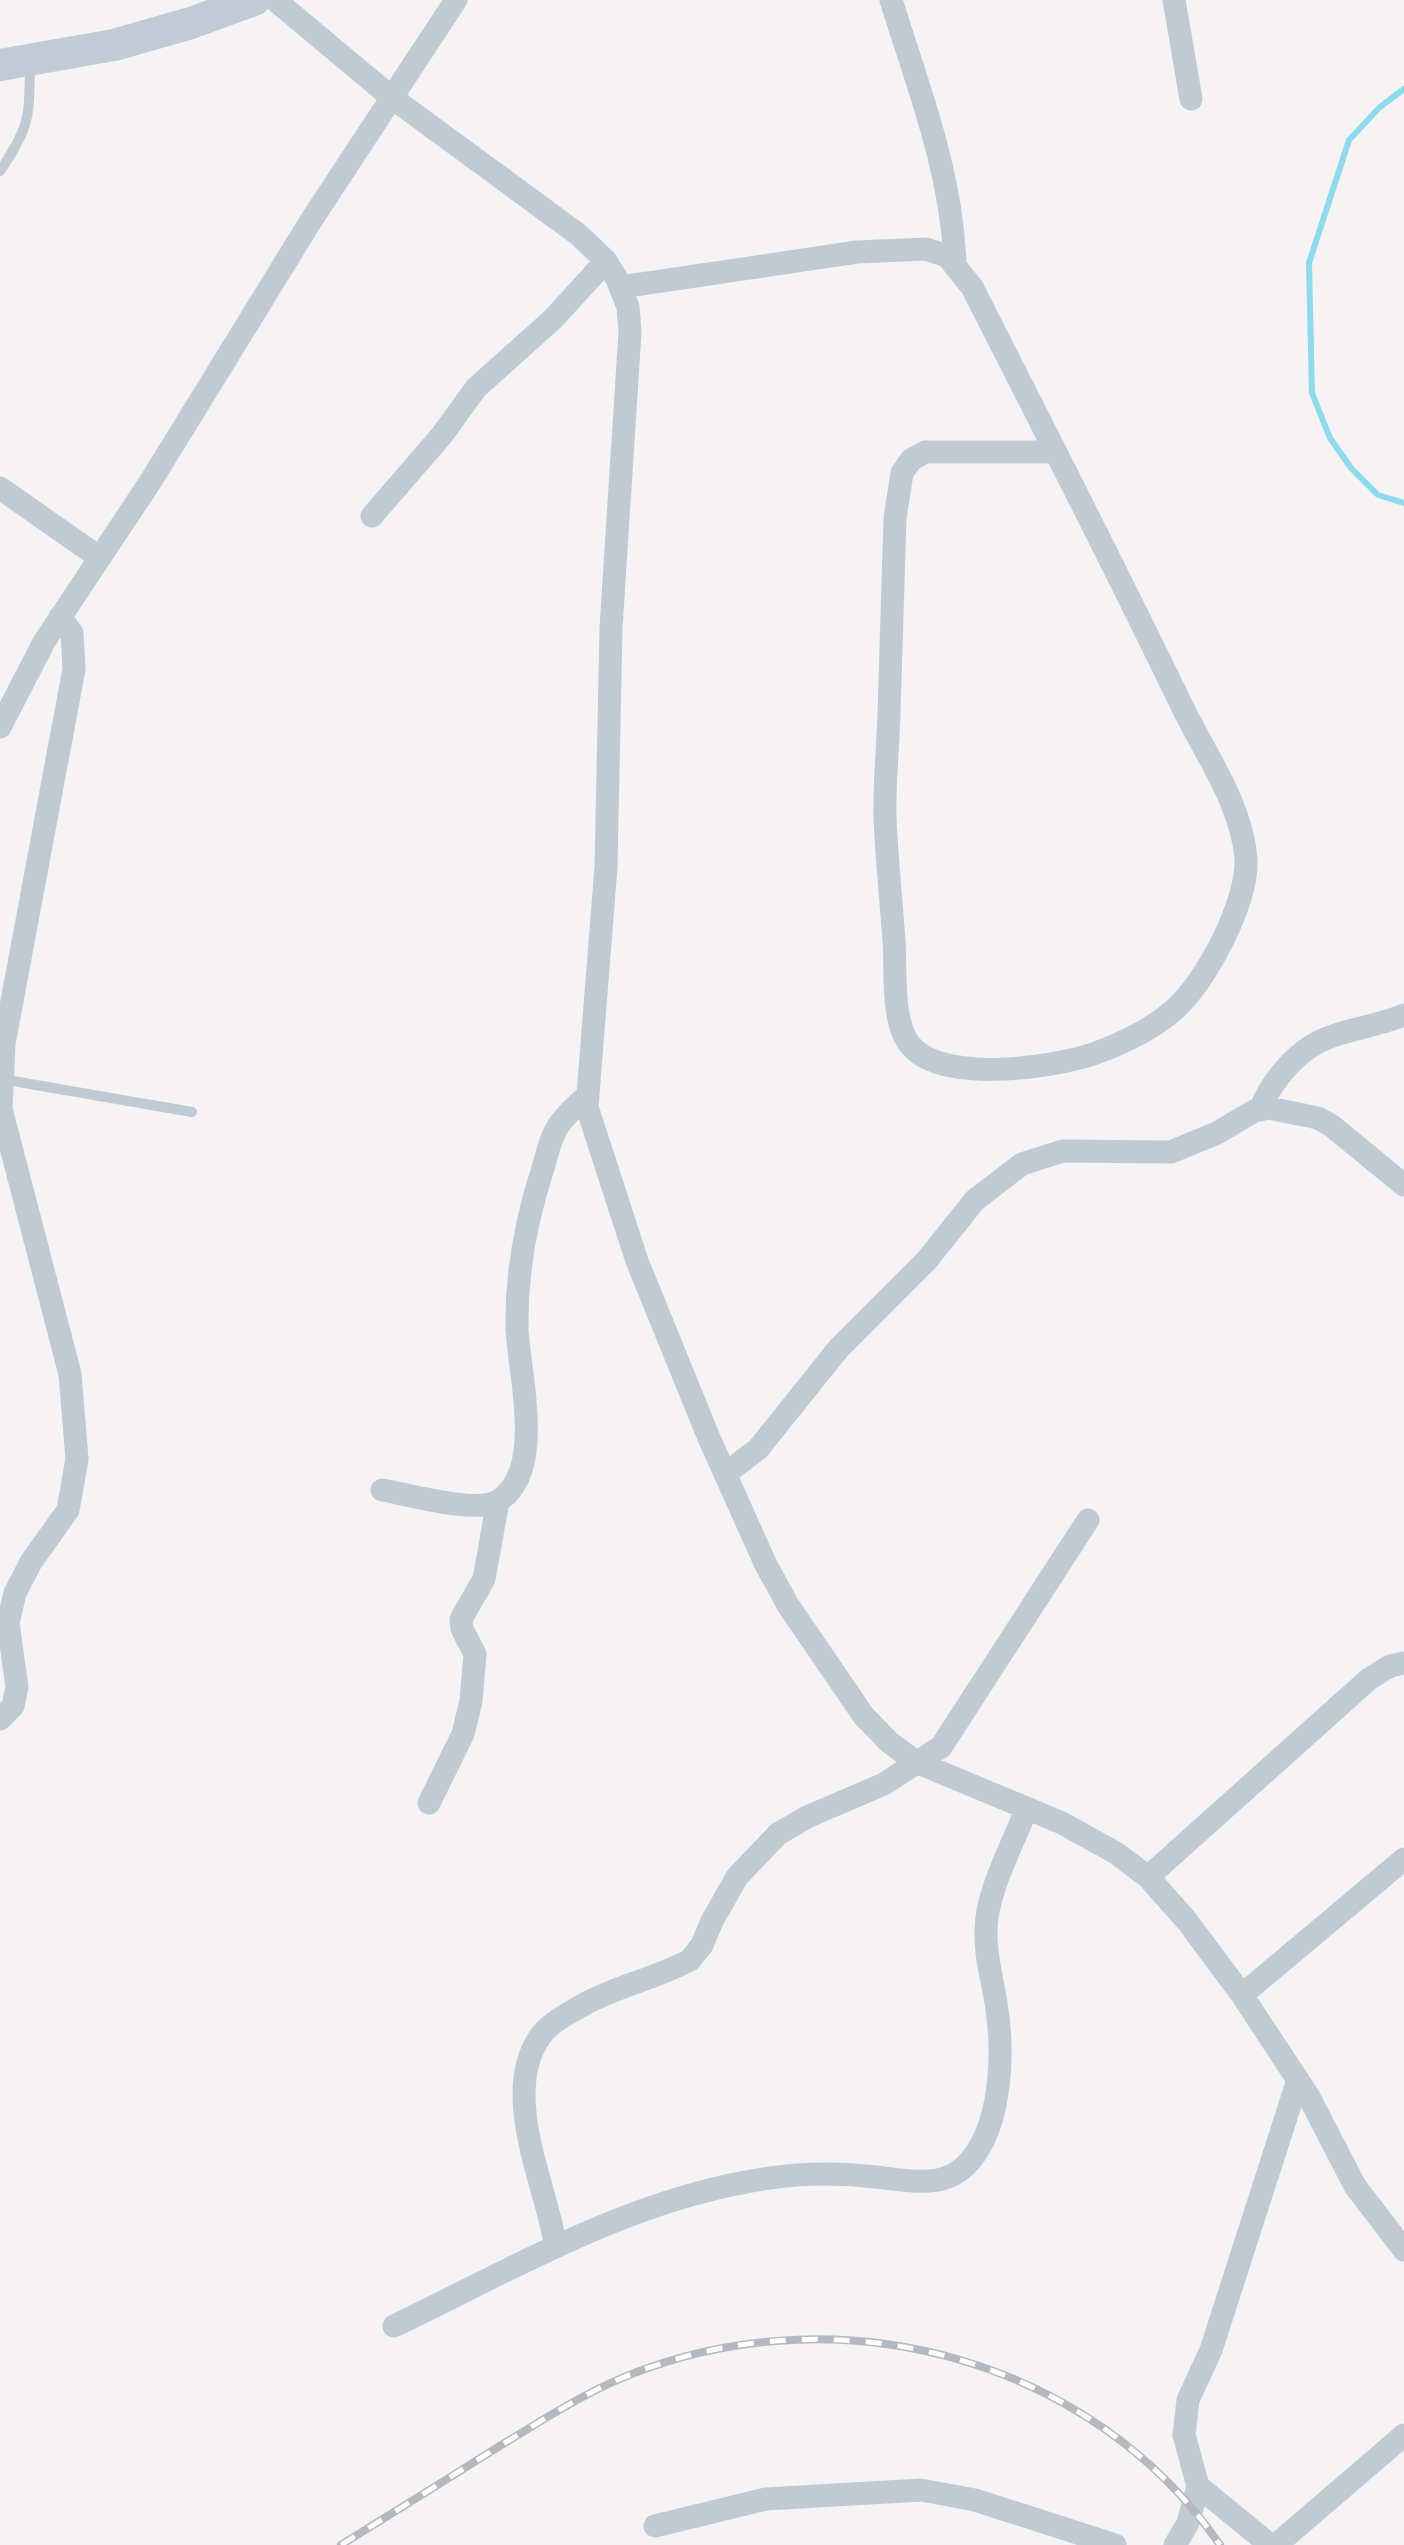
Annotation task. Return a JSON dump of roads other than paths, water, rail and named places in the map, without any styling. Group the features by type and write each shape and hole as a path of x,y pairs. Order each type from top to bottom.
{"main road":[{"path":"15,63 114,45 191,23 254,0"}],"street":[{"path":"275,0 391,97 572,229 606,261 621,287 628,307 630,355 611,628 606,867 586,1097 588,1115 637,1261 725,1474 766,1565 829,1668 875,1729 916,1762 1087,1836 1149,1877 1187,1921 1242,1994 1298,2080 1355,2186 1404,2250"},
{"path":"0,727 33,661 60,617 391,97 456,0"},
{"path":"891,0 947,183 954,220 955,264"},
{"path":"1174,0 1191,99"},
{"path":"621,287 876,250 937,251 955,264 972,287 1056,453 1227,796 1244,844 1246,862 1243,884 1222,940 1194,990 1154,1025 1096,1053 1068,1061 1000,1069 960,1068 936,1063 917,1052 906,1040 897,997 885,816 895,518 900,481 905,466 925,452 1056,453"},
{"path":"372,516 442,435 476,388 553,319 606,261"},
{"path":"0,488 100,558"},
{"path":"0,1719 13,1706 17,1687 8,1623 15,1593 31,1562 68,1510 77,1459 70,1374 4,1127 1,1079 4,1044 75,662 72,633 60,617"},
{"path":"1260,1110 1268,1090 1306,1048 1329,1037 1404,1015"},
{"path":"429,1803 463,1734 471,1701 475,1654 462,1629 461,1619 484,1579 498,1501 515,1480 527,1433 517,1322 521,1254 527,1223 557,1128 586,1097"},
{"path":"725,1474 751,1457 839,1348 927,1260 975,1200 1021,1164 1063,1152 1171,1152 1205,1139 1260,1110 1284,1110 1318,1118 1364,1150 1404,1185"},
{"path":"382,1490 450,1502 489,1504 498,1501"},
{"path":"556,2247 546,2197 529,2140 525,2107 528,2067 539,2037 581,2006 690,1960 702,1945 725,1894 747,1864 769,1842 787,1827 884,1784 916,1762 928,1758 941,1747 1088,1520"},
{"path":"1149,1877 1369,1679 1390,1666 1404,1663"},
{"path":"394,2326 621,2217 712,2188 798,2175 928,2182 949,2178 961,2170 985,2136 997,2086 997,2005 988,1961 985,1926 993,1895 1026,1810"},
{"path":"1242,1994 1404,1859"},
{"path":"1175,2545 1188,2523 1198,2486 1184,2435 1185,2409 1211,2350 1298,2080"},
{"path":"1276,2545 1404,2435"},
{"path":"1198,2486 1270,2545"},
{"path":"655,2526 766,2499 921,2490 975,2500 1115,2545"}],"lane":[{"path":"0,171 26,130 30,110 15,63"},
{"path":"1,1079 192,1112"}],"waterway":[{"path":"1404,89 1380,107 1349,140 1309,263 1312,393 1330,438 1351,468 1378,495 1404,503"}],"railway":[{"path":"341,2545 549,2416 619,2379 716,2349 798,2340 879,2343 958,2360 1034,2388 1104,2429 1167,2481 1220,2545"}]}
